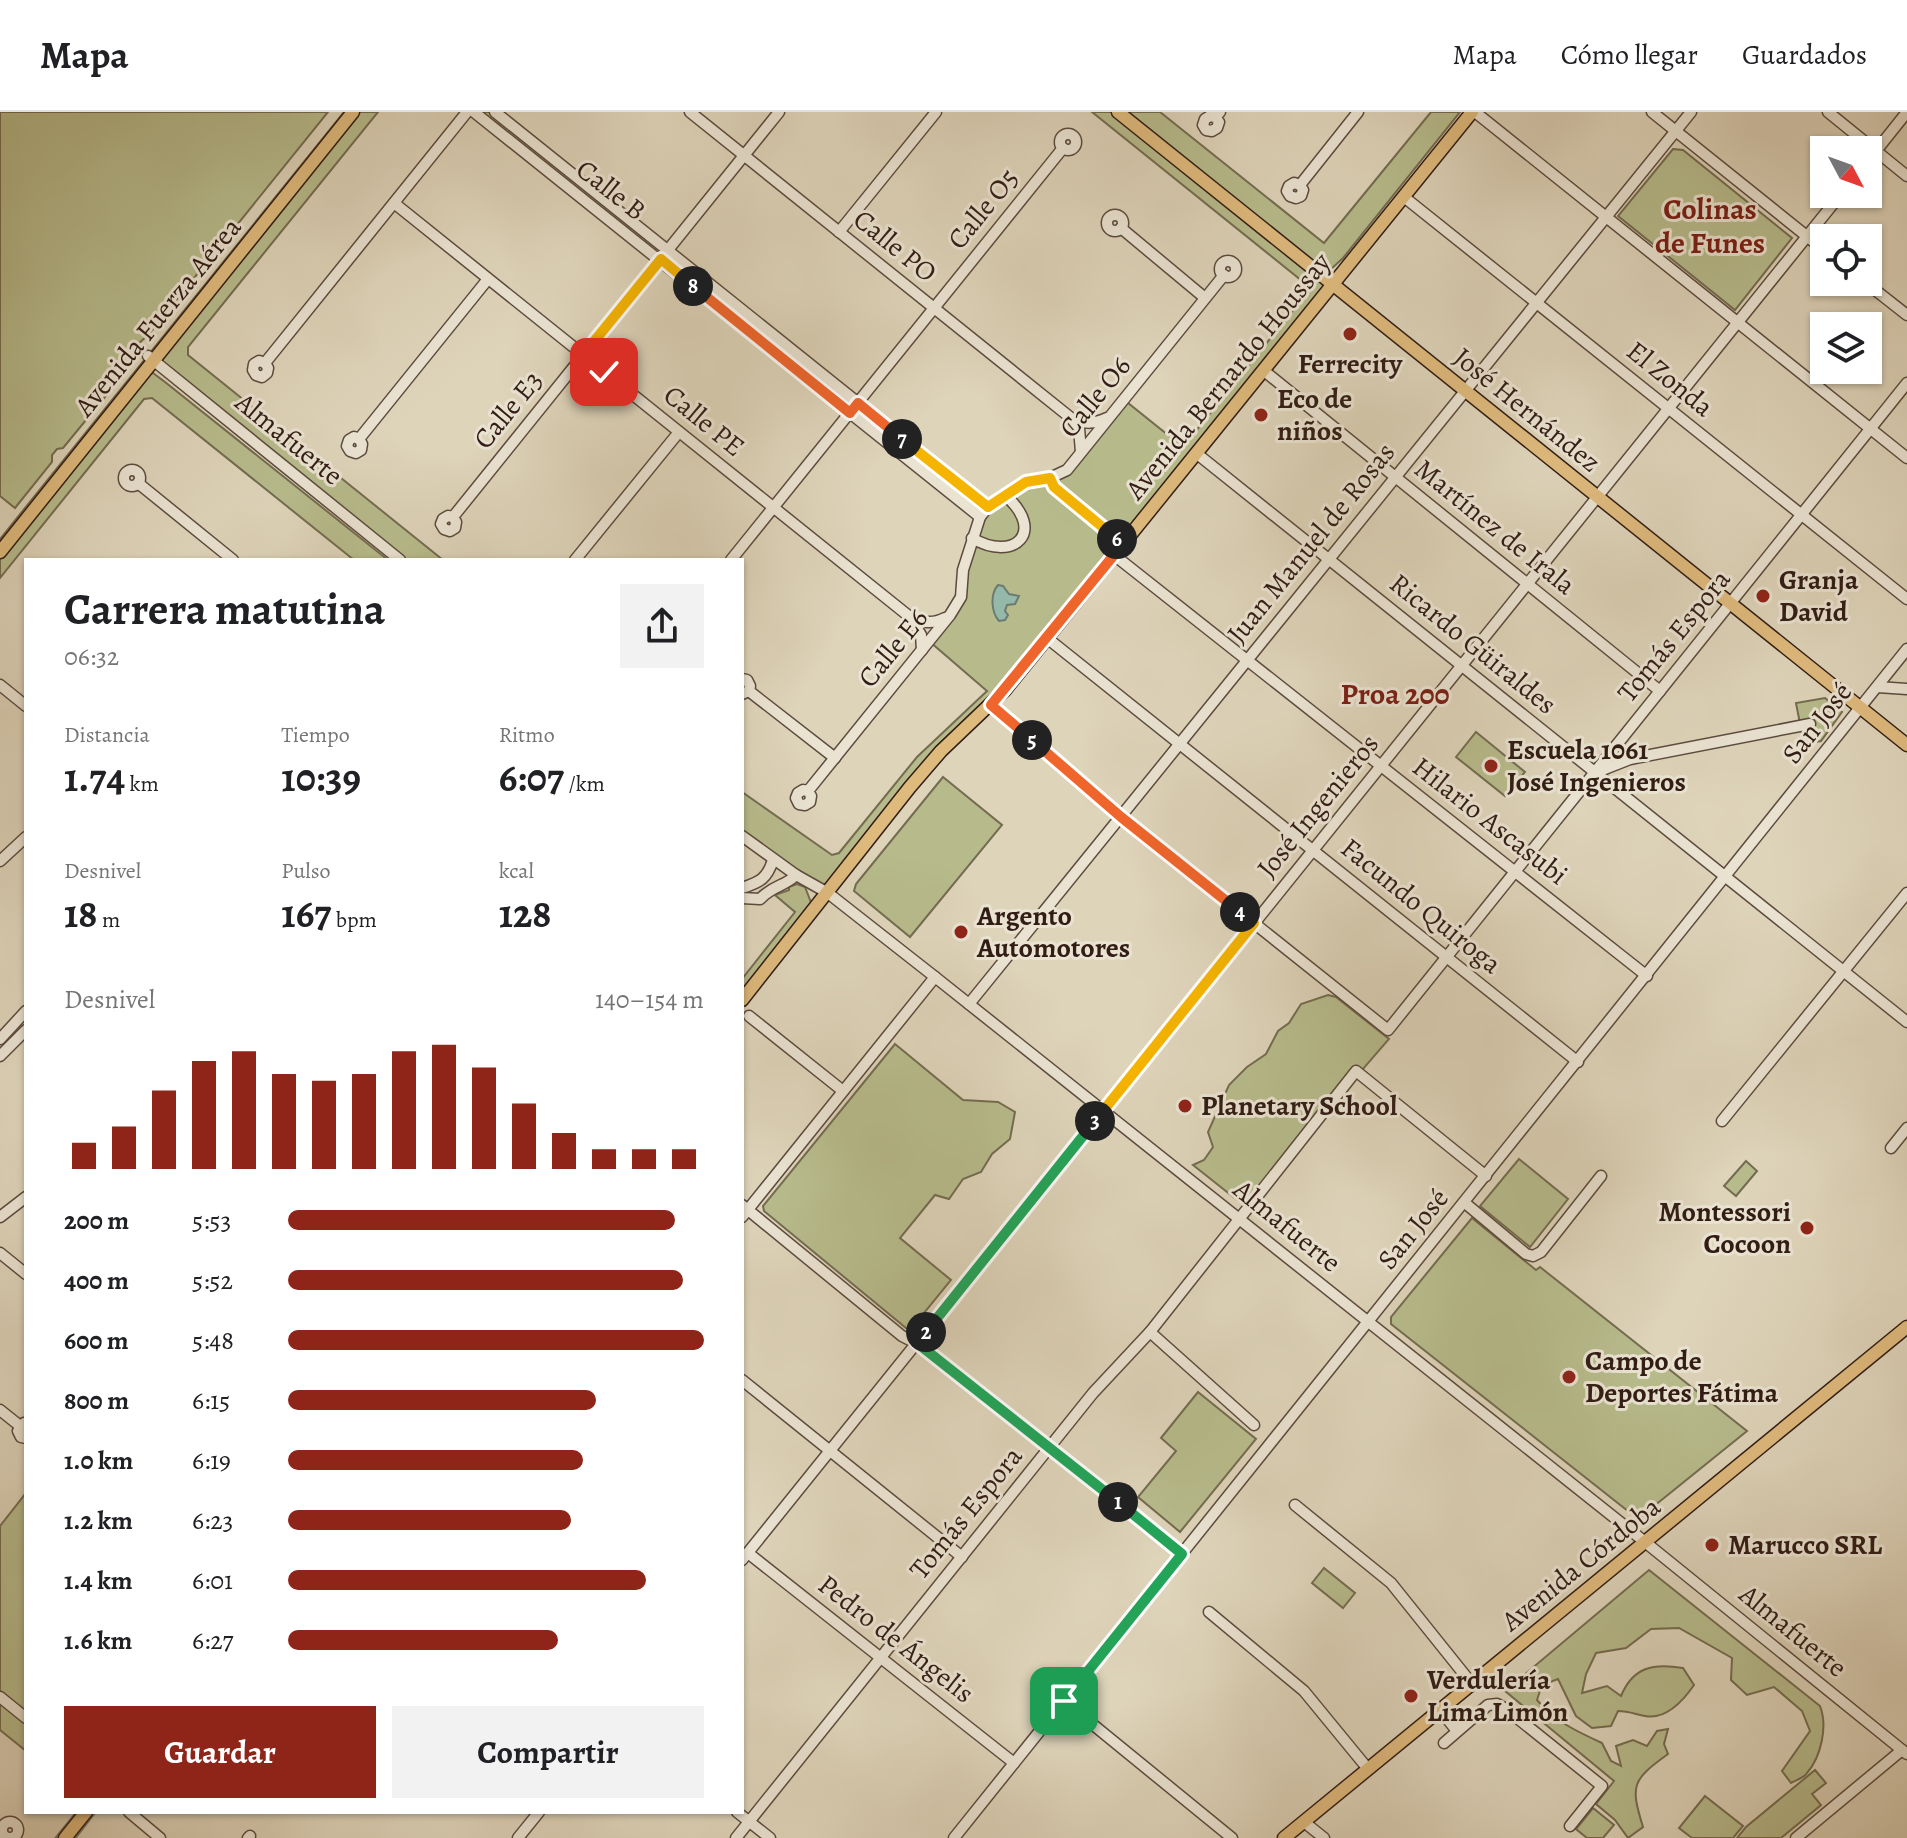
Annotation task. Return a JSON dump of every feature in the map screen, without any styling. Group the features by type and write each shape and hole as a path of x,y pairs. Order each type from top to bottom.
{"main road":[{"name":"Avenida Fuerza Aérea","path":"0,552 344,112"},
{"name":"Avenida Fuerza Aérea","path":"0,539 353,112"},
{"name":"José Hernández","path":"1118,112 1907,745"},
{"name":"Avenida Bernardo Houssay","path":"744,998 941,751 991,705 1047,638 1473,112"},
{"name":"Avenida Córdoba","path":"1284,1838 1907,1327"},
{"path":"65,1838 84,1814"}],"street":[{"path":"265,363 467,112"},
{"name":"Calle B","path":"474,112 529,158 664,255 858,403 988,507"},
{"name":"Calle B","path":"495,112 850,413 980,517"},
{"name":"Calle PO","path":"690,112 1071,418"},
{"name":"Calle E3","path":"453,517 779,112"},
{"path":"839,232 936,112"},
{"path":"1300,185 1358,112"},
{"path":"1473,112 1907,458"},
{"path":"1652,112 1810,238"},
{"name":"Juan Manuel de Rosas","path":"969,1004 1691,112"},
{"path":"1828,112 1858,136"},
{"path":"1882,143 1907,112"},
{"name":"Calle O5","path":"733,558 1063,148"},
{"path":"1882,156 1907,176"},
{"name":"El Zonda","path":"1404,197 1907,599"},
{"name":"Calle PE","path":"394,203 910,617"},
{"name":"José Ingenieros","path":"745,1556 1830,208"},
{"path":"1121,228 1205,298"},
{"name":"Calle O6","path":"980,517 988,507 1026,482 1050,478 1067,470 1224,275"},
{"path":"359,439 488,279"},
{"path":"1882,295 1907,315"},
{"name":"Almafuerte","path":"151,358 398,558"},
{"name":"Martínez de Irala","path":"1263,370 1660,691"},
{"name":"Tomás Espora","path":"1254,923 1388,1030 1907,383"},
{"path":"1071,418 1097,423 1110,417"},
{"path":"1071,418 1079,428 1081,452"},
{"path":"577,558 679,432"},
{"name":"Ricardo Güiraldes","path":"1196,453 1907,1022"},
{"path":"1050,478 1054,487 1123,544"},
{"path":"138,483 231,558"},
{"path":"972,538 999,548 1008,547 1021,536 1025,530 1023,515 1005,495"},
{"name":"Calle E6","path":"808,791 950,615 961,597 963,570 980,517"},
{"name":"Hilario Ascasubi","path":"1114,555 1647,976"},
{"path":"910,617 924,623 936,623 950,615"},
{"path":"910,617 921,635 922,650"},
{"name":"Facundo Quiroga","path":"1047,638 1578,1062"},
{"name":"San José","path":"954,1838 1907,649"},
{"path":"0,685 24,704"},
{"path":"1877,687 1907,689"},
{"path":"746,693 835,758"},
{"path":"991,705 1121,817 1254,923"},
{"path":"1595,772 1630,759 1810,724"},
{"name":"Almafuerte","path":"744,838 773,860 828,893 935,977 1905,1752"},
{"path":"0,861 24,839"},
{"path":"0,844 10,852"},
{"path":"744,887 768,876 773,860"},
{"path":"744,898 760,899 772,887 790,881 796,875"},
{"path":"768,876 772,887"},
{"path":"1722,1121 1907,893"},
{"path":"935,977 744,1211 902,1336 917,1343 1182,1554"},
{"path":"0,1039 24,1013"},
{"path":"749,1016 843,1091"},
{"path":"0,1056 24,1032"},
{"name":"Tomás Espora","path":"736,1838 1093,1393 1150,1332 1356,1071 1486,1176"},
{"path":"1891,1148 1907,1128"},
{"path":"1465,1203 1526,1254 1533,1256 1541,1252 1601,1176"},
{"path":"0,1217 24,1199"},
{"path":"0,1253 24,1272"},
{"path":"1150,1332 1254,1425"},
{"path":"744,1382 962,1557"},
{"path":"0,1410 23,1424"},
{"path":"1295,1505 1391,1583 1472,1684"},
{"name":"Pedro de Ángelis","path":"745,1556 1014,1763"},
{"path":"1209,1612 1304,1691 1368,1769"},
{"path":"0,1697 24,1716"},
{"path":"1064,1701 1232,1838"},
{"path":"1444,1743 1488,1705 1497,1704 1602,1786 1570,1826"},
{"path":"1440,1710 1457,1731"},
{"path":"1796,1838 1905,1752"},
{"path":"131,1814 160,1838"},
{"path":"518,1838 537,1814"},
{"path":"740,1814 770,1838"},
{"path":"1304,1822 1324,1838"}],"shaded area":[{"path":"0,112 328,112 149,334 135,344 122,362 128,369 63,448 52,455 52,462 15,508 0,496"},
{"path":"344,112 378,112 188,347 188,355 441,558 398,558 154,361 0,552 0,539"},
{"path":"474,112 495,112 988,507 1013,490 1067,470 1123,399 1183,447 1307,293 1307,285 1092,112 1118,112 1332,284 1005,690 966,726 828,893 744,837 744,793 832,855 839,853 917,757 987,691 929,641 961,597 979,517"},
{"path":"1128,112 1160,112 1324,243 1431,112 1460,112 1343,258 1329,271"},
{"path":"1673,149 1683,150 1792,238 1735,310 1618,216"},
{"path":"153,373 385,558 352,558 152,398 144,399 0,578 0,556 148,374"},
{"path":"998,585 1009,594 1019,596 1015,604 1007,605 1005,620 999,621 992,603"},
{"path":"1825,698 1842,712 1821,741 1804,744 1796,703"},
{"path":"1476,732 1525,772 1505,796 1456,757"},
{"path":"943,777 1002,825 910,937 854,891 856,884"},
{"path":"797,884 805,887 812,905 744,989 744,976 795,912 775,895 789,890"},
{"path":"1328,995 1336,997 1389,1039 1246,1204 1193,1165 1204,1160 1213,1147 1208,1132 1229,1085 1266,1054 1278,1031 1289,1023 1301,1004"},
{"path":"895,1044 963,1100 998,1102 1015,1112 1010,1139 992,1154 981,1172 963,1179 949,1199 935,1195 900,1238 951,1280 911,1329 764,1211 763,1206"},
{"path":"1519,1159 1568,1199 1530,1247 1480,1206"},
{"path":"1746,1161 1757,1171 1736,1196 1724,1186"},
{"name":"Campo de Deportes Fátima","path":"1472,1218 1536,1270 1540,1267 1747,1431 1638,1519 1391,1324 1391,1317"},
{"path":"1198,1392 1256,1439 1180,1532 1138,1497 1176,1451 1161,1438"},
{"path":"24,1496 24,1749 0,1730 0,1526"},
{"path":"1324,1568 1355,1593 1343,1608 1312,1583"},
{"path":"1649,1570 1820,1706 1823,1732 1812,1766 1804,1776 1791,1783 1782,1771 1810,1731 1802,1711 1774,1687 1747,1695 1731,1680 1732,1658 1679,1628 1651,1629 1626,1648 1596,1653 1586,1674 1582,1693 1607,1686 1621,1696 1638,1673 1662,1666 1683,1668 1694,1685 1679,1703 1660,1715 1645,1716 1618,1711 1611,1726 1592,1728 1576,1716 1558,1679 1542,1685 1537,1700 1567,1725 1602,1743 1611,1761 1621,1766 1616,1746 1633,1740 1647,1746 1657,1731 1668,1729 1664,1744 1668,1754 1647,1770 1637,1784 1636,1802 1643,1827 1628,1838 1615,1820 1596,1804 1614,1781 1505,1691"},
{"path":"1815,1770 1826,1783 1812,1794 1821,1805 1781,1838 1737,1838 1746,1827"},
{"path":"1705,1796 1743,1826 1733,1838 1692,1838 1679,1828"},
{"path":"1593,1808 1614,1825 1603,1838 1587,1838 1576,1829"}],"waterway":[{"path":"56,1838 75,1814"},
{"path":"75,1838 93,1814"}],"place":[{"name":"Ferrecity","path":"1350,334"},
{"name":"Eco de niños","path":"1261,415"},
{"name":"Granja David","path":"1763,596"},
{"name":"Escuela 1061 José Ingenieros","path":"1491,766"},
{"name":"Argento Automotores","path":"961,932"},
{"name":"Planetary School","path":"1185,1106"},
{"name":"Montessori Cocoon","path":"1807,1228"},
{"name":"Campo de Deportes Fátima","path":"1569,1377"},
{"name":"Marucco SRL","path":"1712,1545"},
{"name":"Verdulería Lima Limón","path":"1411,1696"}],"district":[{"name":"Colinas de Funes","path":"1710,226"},
{"name":"Proa 200","path":"1395,694"}],"route":[{"path":"604,372 583,355 661,259 850,413 858,403 988,507 1026,482 1050,478 1054,487 1123,544 991,705 1121,817 1254,923 917,1343 1182,1554 1064,1701"}]}
